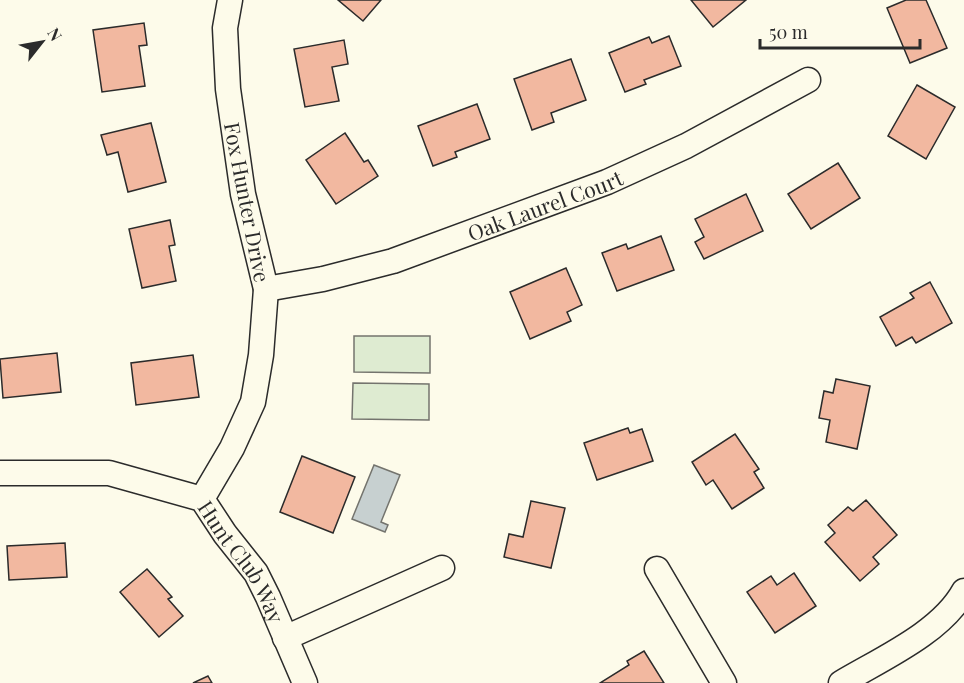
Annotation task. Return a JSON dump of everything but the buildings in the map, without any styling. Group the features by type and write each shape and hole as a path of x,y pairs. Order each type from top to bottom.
{"street":[{"name":"Fox Hunter Drive","path":"201,499 232,448 253,402 261,355 266,289 243,194 228,89 225,27 230,0"},
{"name":"Oak Laurel Court","path":"266,289 323,279 393,261 532,208 608,182 686,146 808,80"},
{"name":"Hunt Club Way","path":"0,473 109,473 201,499 256,573 305,683"},
{"path":"285,638 442,568"},
{"path":"657,569 724,683"},
{"path":"841,683 937,623 964,591"}],"green space":[{"path":"354,336 430,336 430,373 354,372"},
{"path":"353,383 429,384 429,420 352,419"}],"shaded area":[{"path":"374,465 400,475 381,522 388,525 385,532 352,519"}]}
